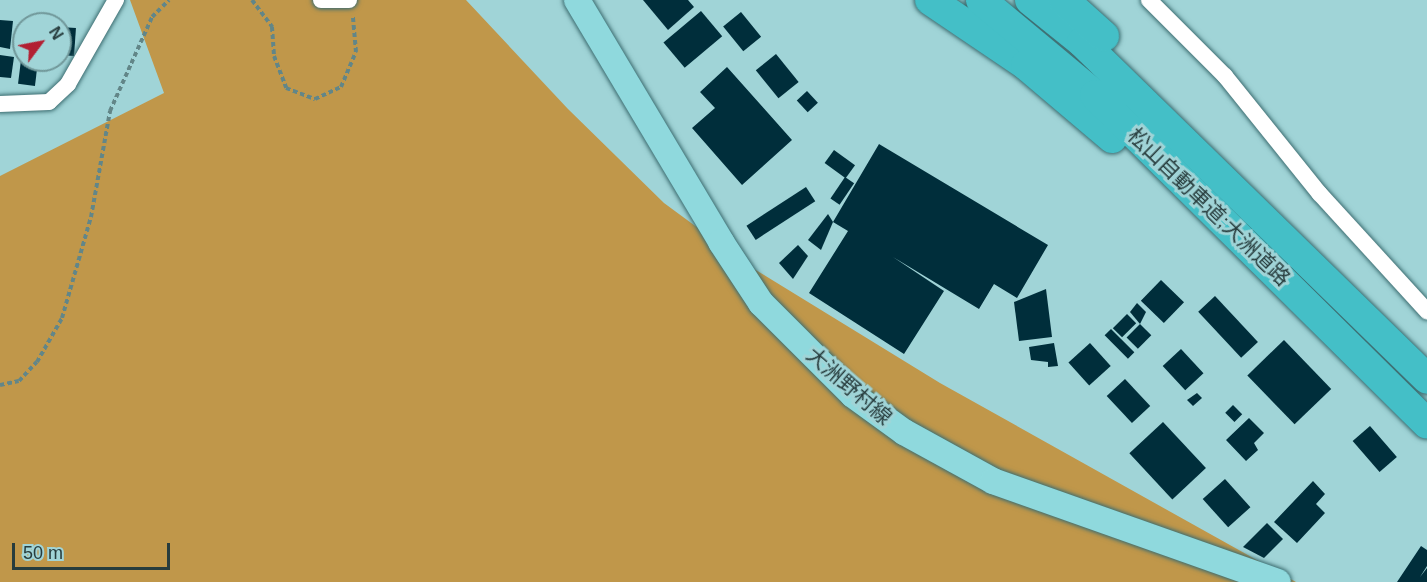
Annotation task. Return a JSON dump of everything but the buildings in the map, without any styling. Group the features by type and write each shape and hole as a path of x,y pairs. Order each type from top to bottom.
{"highway":[{"path":"930,0 1026,65 1183,199 1270,266"},
{"name":"松山自動車道;大洲道路","path":"981,0 1095,95 1427,424"},
{"name":"松山自動車道;大洲道路","path":"1030,0 1082,42 1427,379"},
{"path":"1064,0 1196,130 1282,235"}],"main road":[{"name":"大洲野村線","path":"577,0 721,242 761,303 853,395 904,432 993,481 1278,582"}],"street":[{"path":"0,104 49,102 68,84 116,0"},
{"path":"321,0 351,5"},
{"path":"1149,0 1225,76 1320,194 1427,311"}],"path":[{"path":"0,385 19,381 37,362 62,318 91,217 110,111 152,17 169,0"},
{"path":"252,0 272,27 274,56 286,88 315,99 340,87 356,52 351,5"}],"shaded area":[{"path":"130,0 466,0 568,109 664,203 751,267 940,383 1296,582 0,582 0,176 164,93"}]}
